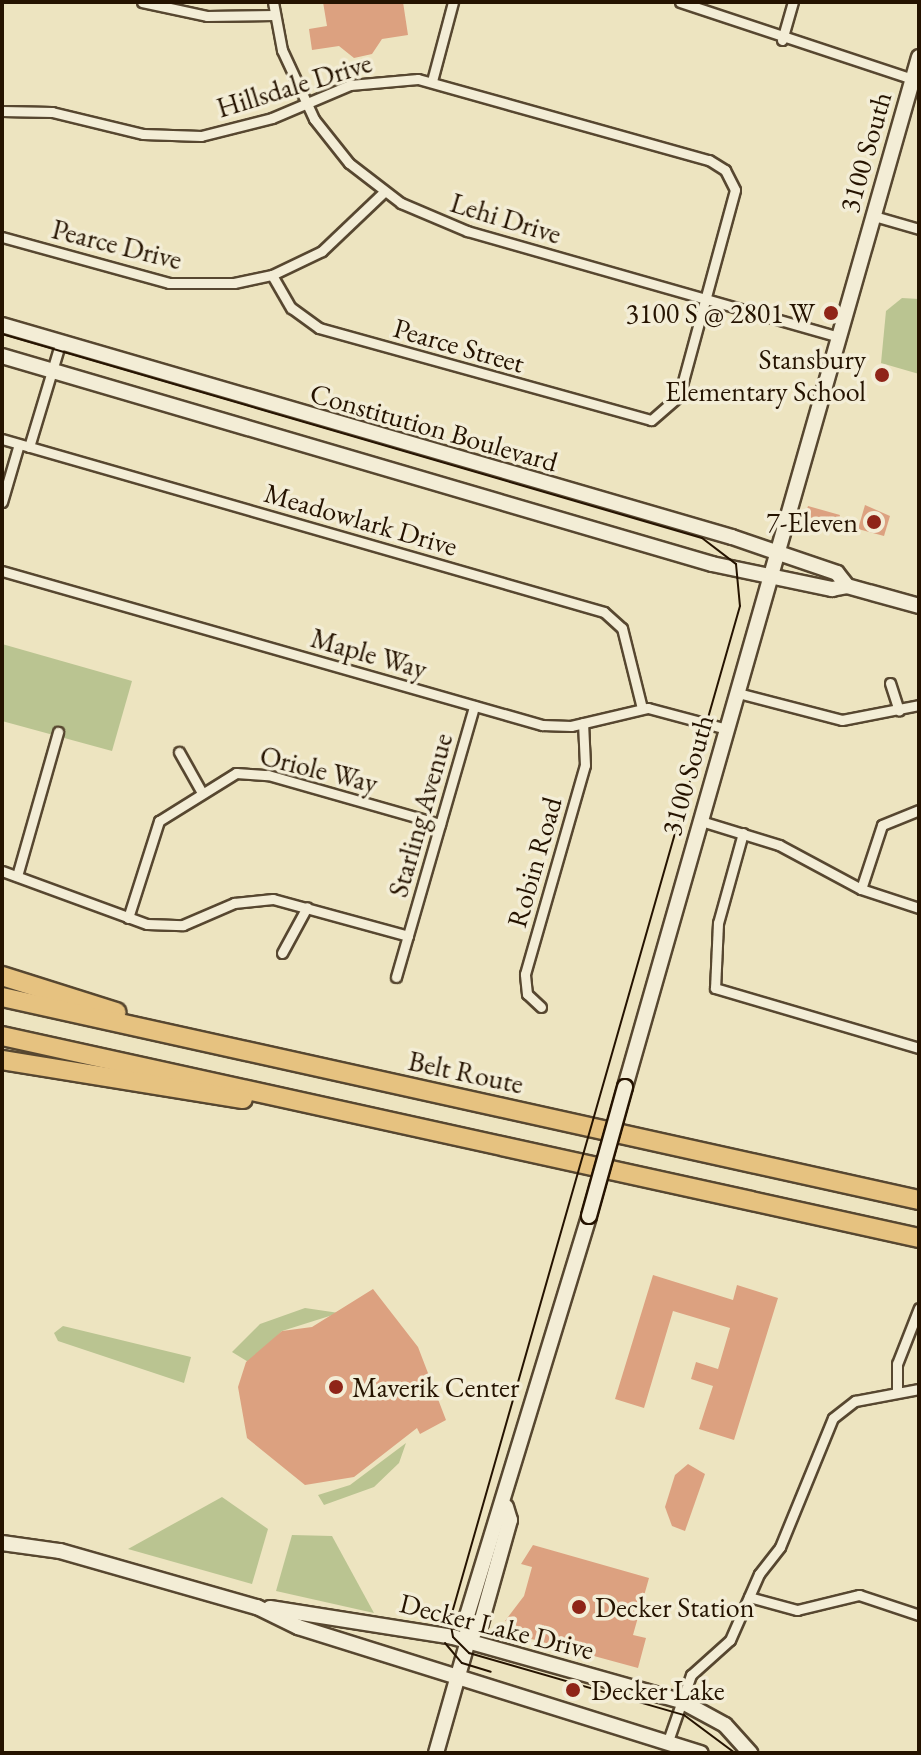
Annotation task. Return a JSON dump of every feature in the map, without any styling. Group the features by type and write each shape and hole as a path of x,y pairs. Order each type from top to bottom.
{"highway":[{"path":"2,976 194,1040"},
{"name":"Belt Route","path":"2,997 919,1200"},
{"path":"2,1036 919,1238"},
{"path":"2,1060 187,1092 314,1104"}],"main road":[{"name":"3100 South","path":"436,1753 468,1641 470,1606 496,1516 506,1507 839,337 914,88 919,57"},
{"name":"Constitution Boulevard","path":"2,325 777,554 837,573 847,586"},
{"name":"Constitution Boulevard","path":"2,356 771,576 847,586 919,606"},
{"name":"Decker Lake Drive","path":"2,1543 60,1551 257,1607 468,1641 681,1701 725,1725 750,1753"},
{"name":"Decker Lake Drive","path":"257,1607 298,1627 669,1738 701,1753"}],"street":[{"path":"142,2 207,16 274,15"},
{"name":"Lehi Drive","path":"273,2 274,15 305,104 335,148 384,192 451,226 839,337"},
{"path":"432,81 453,2"},
{"path":"680,2 914,88"},
{"path":"782,40 793,2"},
{"name":"Hillsdale Drive","path":"2,111 43,111 180,136 238,129 365,82 432,81 703,158 729,175 734,199 707,299"},
{"name":"Pearce Drive","path":"2,237 169,283 213,286 272,275 339,240 384,192"},
{"path":"874,216 919,229"},
{"name":"Pearce Street","path":"272,275 291,308 319,328 631,417 658,418 679,396 707,299"},
{"path":"29,447 61,341"},
{"name":"Meadowlark Drive","path":"2,439 604,612 622,628 642,708"},
{"path":"2,502 19,444"},
{"name":"Maple Way","path":"2,571 552,726 583,723 642,708 727,729"},
{"path":"890,683 899,711"},
{"path":"738,693 831,719 899,711 919,705"},
{"name":"Starling Avenue","path":"396,977 474,706"},
{"name":"Robin Road","path":"541,1007 527,994 525,974 585,765 583,723"},
{"path":"17,876 58,732"},
{"path":"179,752 201,791"},
{"name":"Oriole Way","path":"128,918 155,828 201,791 236,773 257,772 440,824"},
{"path":"861,889 882,825 919,810"},
{"path":"701,821 743,833 861,889 919,908"},
{"path":"743,833 718,923 714,987 919,1048"},
{"path":"2,871 128,918 183,925 259,899 307,907 408,936"},
{"path":"282,953 307,907"},
{"path":"897,1392 895,1369 919,1308"},
{"path":"669,1738 681,1701 698,1666 730,1640 749,1597 783,1539 833,1418 855,1401 919,1389"},
{"path":"749,1597 797,1610 859,1595 918,1612"}],"green space":[{"path":"902,298 919,299 919,374 881,363 886,311"},
{"path":"2,644 132,681 112,751 2,721"},
{"path":"305,1308 339,1313 282,1331 250,1363 232,1352 260,1324"},
{"path":"63,1326 191,1357 184,1383 58,1341 54,1333"},
{"path":"406,1443 399,1463 374,1487 324,1505 318,1495 350,1485"},
{"path":"222,1497 268,1529 252,1584 128,1549"},
{"path":"292,1535 332,1536 374,1613 276,1591"}],"building":[{"path":"323,2 403,2 408,35 382,39 372,54 354,58 339,46 312,50 309,29 327,26"},
{"name":"7-Eleven","path":"865,505 890,516 884,536 858,529"},
{"path":"808,506 840,515 837,525 805,516"},
{"path":"653,1275 733,1300 737,1285 778,1298 734,1440 699,1429 713,1386 691,1379 696,1362 718,1369 730,1328 673,1311 644,1408 615,1399"},
{"name":"Maverik Center","path":"373,1289 418,1347 446,1420 420,1434 417,1428 354,1477 305,1485 247,1438 238,1387 246,1362 282,1331 312,1327"},
{"path":"688,1464 705,1474 685,1531 672,1526 665,1507 675,1475"},
{"name":"Decker Station","path":"533,1545 649,1578 633,1635 646,1638 638,1668 513,1634 516,1624 505,1621 524,1596 532,1567 521,1564"}],"tram line":[{"path":"2,334 702,538 736,564 740,606 450,1620 453,1637 469,1653 684,1715 735,1753"},
{"path":"445,1643 462,1663 491,1672"}],"place":[{"name":"3100 S @ 2801 W","path":"831,313"},
{"name":"Stansbury Elementary School","path":"882,375"},
{"name":"7-Eleven","path":"874,522"},
{"name":"Maverik Center","path":"336,1387"},
{"name":"Decker Station","path":"579,1607"},
{"name":"Decker Lake","path":"573,1690"}]}
